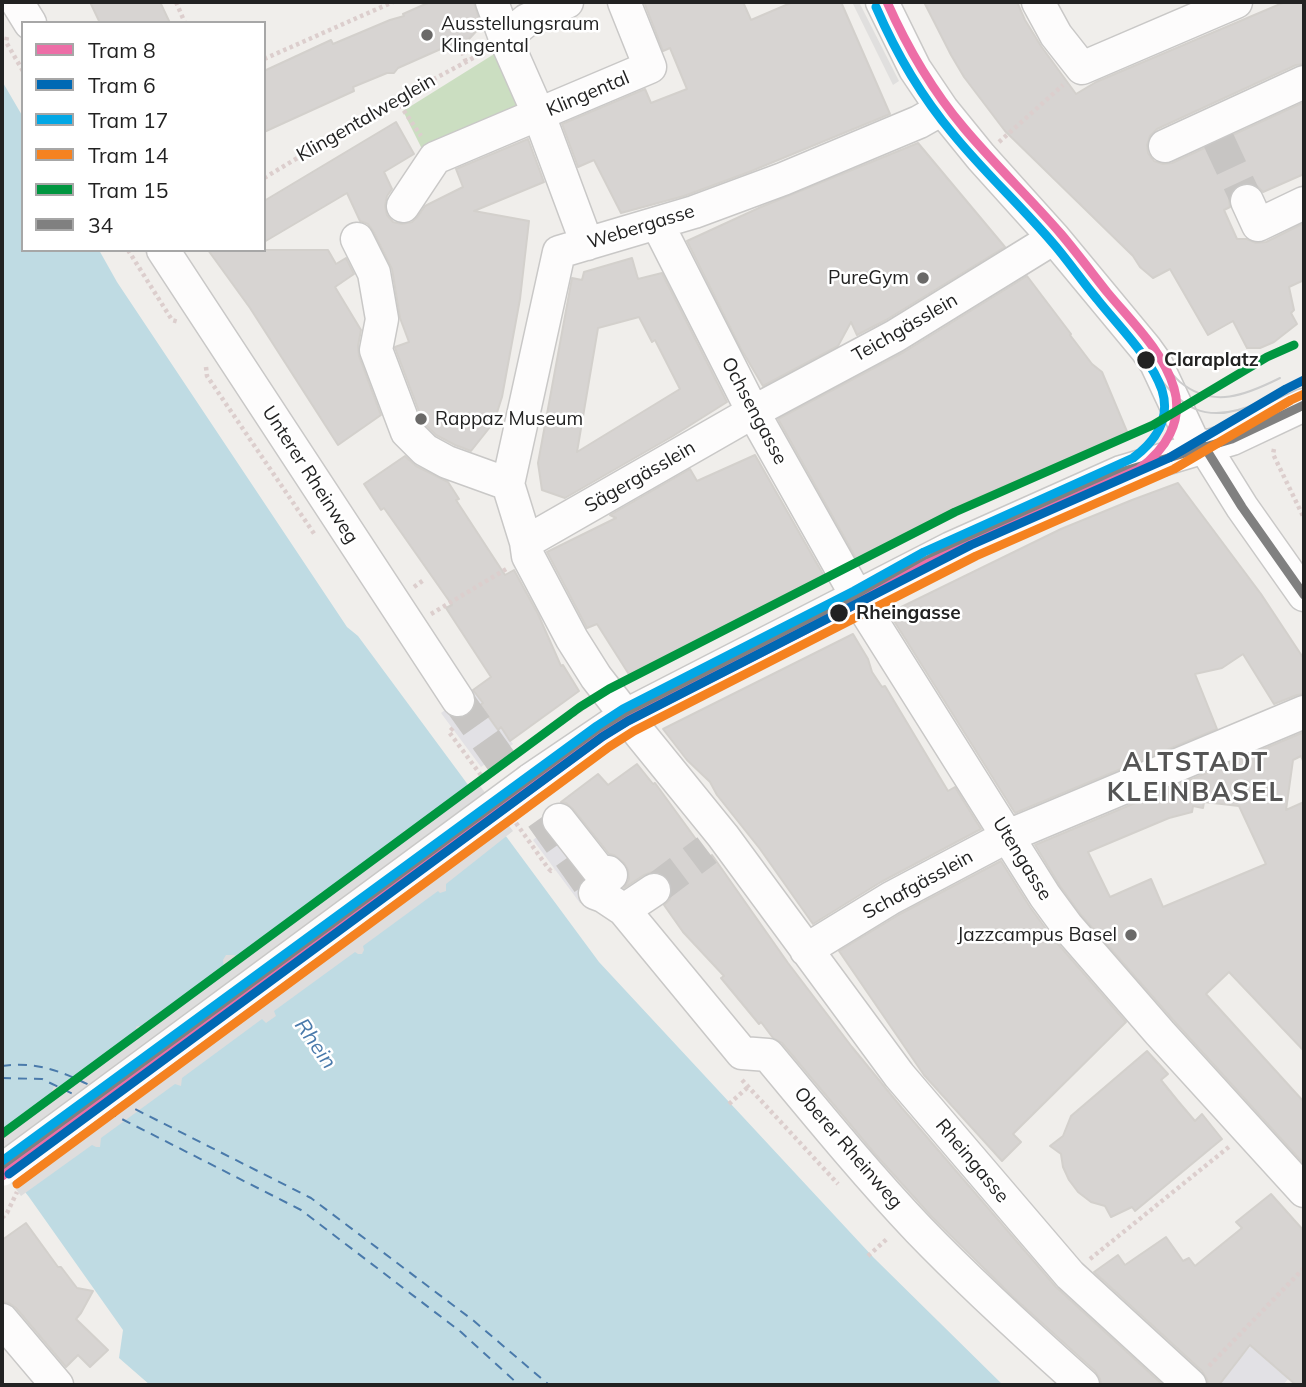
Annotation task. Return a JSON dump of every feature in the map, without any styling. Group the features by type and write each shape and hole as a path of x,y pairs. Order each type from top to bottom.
{"street":[{"path":"17,2 29,21"},
{"name":"Klingental","path":"492,2 539,115 587,244"},
{"path":"505,38 527,20 567,2"},
{"name":"Klingental","path":"435,158 650,67 624,2"},
{"path":"882,2 915,69 942,110 1054,238 1156,363 1193,442 1204,446 1242,507 1304,595"},
{"path":"1038,2 1056,34 1082,68 1236,2"},
{"path":"1165,146 1214,132 1304,82"},
{"name":"Webergasse","path":"508,484 559,252 694,212 783,179 942,110"},
{"path":"403,206 435,158"},
{"path":"1247,201 1258,225 1304,203"},
{"name":"Ochsengasse","path":"657,223 753,412 858,596"},
{"name":"Teichgässlein","path":"753,412 895,336 1054,238"},
{"path":"357,239 374,274 382,319 376,350 407,432 425,450 436,456 508,484"},
{"name":"Unterer Rheinweg","path":"164,252 409,627 456,714"},
{"path":"10,1180 530,780 626,715 951,548 1121,472 1232,439 1304,405"},
{"name":"Sägergässlein","path":"526,542 753,412"},
{"name":"Rheingasse","path":"508,484 526,542 527,556 572,639 596,677 626,715 715,843 806,950 899,1075 1070,1275 1197,1378"},
{"name":"Utengasse","path":"858,596 1066,926 1304,1191"},
{"name":"Schafgässlein","path":"806,950 891,898 1007,836 1304,712"},
{"path":"559,821 603,876 608,872 603,884 603,896 624,910 654,890"},
{"name":"Oberer Rheinweg","path":"624,910 741,1053 768,1055 919,1229 1023,1332 1083,1385"},
{"path":"2,1320 57,1385"}],"path":[{"path":"176,2 184,21"},
{"path":"266,58 393,2"},
{"name":"Klingentalweglein","path":"266,177 505,38"},
{"path":"462,52 466,62"},
{"path":"981,157 1082,68"},
{"path":"396,99 435,158"},
{"path":"1275,446 1273,453 1304,518"},
{"path":"409,627 501,572"},
{"path":"456,714 449,732 478,772"},
{"path":"526,836 548,868 551,871 554,869"},
{"path":"729,1104 748,1087"},
{"path":"1070,1275 1249,1130"},
{"path":"2,1218 7,1213 10,1180"},
{"path":"868,1256 888,1238"},
{"path":"1197,1378 1304,1268"}],"green space":[{"path":"499,51 522,113 426,157 403,111"}],"shaded area":[{"path":"852,2 859,2 899,81 893,85"},
{"path":"473,690 483,703 480,706 487,716 513,744 481,767 441,713"},
{"path":"563,817 607,882 580,903 533,840"},
{"path":"1251,1346 1289,1378 1283,1385 1219,1385 1234,1364"}],"water":[{"name":"Rhein","path":"2,81 21,114 21,252 100,252 117,282 347,627 358,636 599,962 874,1258 1003,1385 150,1385 119,1358 123,1330 2,1163"}],"pier":[{"path":"478,783 513,831 446,884 446,891 438,891 363,946 362,954 355,952 274,1011 276,1016 266,1023 262,1019 182,1078 181,1086 175,1084 101,1138 100,1147 92,1145 21,1196 2,1170 2,1132 53,1095 54,1086 62,1089 137,1033 136,1027 145,1027 224,969 223,960 226,955 240,958 319,899 320,892 327,893 403,838 404,830 411,832"}],"building":[{"path":"90,2 160,2 169,21 99,21"},
{"path":"430,2 474,2 481,26 469,39 398,68 394,73 387,73 353,87 354,91 266,131 266,70 331,40 333,44 404,16 403,14"},
{"path":"644,2 743,2 751,20 793,2 841,2 890,114 684,196 621,213 594,160 578,167 562,124 645,89 651,103 687,89 670,48 663,51"},
{"path":"924,2 1017,2 1041,46 1076,94 1096,82 1285,2 1304,2 1304,64 1296,65 1157,129 1150,136 1147,145 1148,153 1154,161 1172,163 1304,102 1304,174 1263,192 1249,183 1240,184 1232,191 1230,207 1224,210 1237,239 1256,243 1266,242 1304,223 1304,280 1289,287 1294,310 1291,313 1297,324 1274,342 1260,348 1247,348 1233,321 1208,335 1170,269 1153,278 1005,131 964,77"},
{"path":"396,122 414,154 384,172 392,189 385,206 387,215 393,222 412,222 425,206 463,187 456,169 528,139 544,182 474,211 529,221 520,299 502,397 494,422 471,451 436,435 423,422 395,348 409,342 400,318 392,269 373,231 368,224 360,221 347,193 266,241 266,200"},
{"path":"918,143 1005,247 857,335 851,322 838,346 763,386 741,349 687,241 761,207"},
{"path":"328,250 336,264 346,258 354,274 335,287 361,330 359,356 381,415 338,445 250,308 209,252"},
{"path":"632,258 638,279 662,273 727,402 565,498 542,490 538,463 572,278 582,280 584,272","holes":["639,317 652,342 655,340 680,389 577,452 598,328"]},
{"path":"1027,276 1092,364 1102,372 1128,434 970,501 857,560 778,419 904,352"},
{"path":"755,455 824,576 630,676 597,624 587,628 547,552 616,518 610,515 690,469 697,481"},
{"path":"405,456 416,466 448,482 459,499 456,500 505,575 514,570 538,614 561,666 563,665 579,691 510,741 501,727 498,730 473,690 491,677 446,608 452,605 364,484"},
{"path":"1178,483 1261,594 1304,659 1304,694 1274,704 1243,654 1222,668 1195,674 1217,729 1015,813 889,613 1061,529"},
{"path":"853,634 868,659 872,672 882,687 885,686 948,791 955,787 981,829 881,882 813,924 710,782 687,760 663,729"},
{"path":"1304,732 1304,763 1301,756 1293,760 1286,810 1304,802 1304,1051 1229,972 1206,994 1304,1102 1304,1164 1081,915 1035,845","holes":["1204,802 1239,806 1266,864 1163,907 1151,879 1110,897 1088,852 1169,818 1192,812 1193,806 1203,808"]},
{"path":"637,764 653,784 655,783 709,857 712,855 788,963 902,1108 1056,1287 1163,1385 1101,1385 1095,1371 1012,1296 932,1217 782,1043 773,1038 761,1022 759,1024 721,978 724,976 683,932 664,905 670,899 672,890 669,879 662,873 652,872 624,888 629,879 624,863 609,854 573,809 561,802 598,774 608,785"},
{"path":"1001,861 1052,937 1126,1022 1013,1134 1021,1142 1002,1161 924,1075 839,951 900,914"},
{"path":"1147,1051 1168,1074 1161,1080 1195,1121 1202,1114 1222,1139 1135,1211 1132,1207 1111,1217 1105,1206 1091,1202 1078,1192 1063,1167 1061,1154 1050,1146 1063,1136 1071,1116"},
{"path":"1271,1194 1304,1231 1304,1385 1296,1385 1250,1345 1219,1385 1208,1385 1202,1371 1094,1272 1118,1255 1125,1265 1166,1237 1183,1261 1189,1258 1195,1266 1242,1228 1236,1222"},
{"path":"26,1223 77,1288 93,1291 76,1319 108,1350 90,1367 78,1355 66,1367 16,1308 2,1302 2,1240"}],"ferry route":[{"path":"2,1066 48,1068 91,1086"},
{"path":"2,1078 42,1079 75,1095"},
{"path":"121,1102 311,1198 474,1321 549,1385"},
{"path":"108,1112 301,1210 461,1332 519,1385"}],"tunnel":[{"path":"1218,139 1247,201"},
{"path":"458,700 595,893"},
{"path":"654,890 707,850"}],"tram line":[{"name":"8","path":"2,1176 603,736 629,720 860,602 929,563 1139,469 1164,444 1174,423 1176,400 1169,374 1162,361 1061,234 952,114 921,68 887,2"},
{"name":"17","path":"2,1161 623,709 854,591 924,552 1133,458 1148,445 1159,429 1164,411 1162,390 1150,365 1057,248 941,120 910,74 876,7"},
{"name":"15","path":"2,1134 580,707 609,689 955,512 1153,425 1267,357 1294,345"},
{"path":"1154,352 1180,382 1205,395 1217,397 1242,394 1280,378"},
{"path":"1149,363 1172,392 1196,409 1209,413 1224,413 1260,402"},
{"name":"6","path":"9,1174 602,737 628,721 971,545 1169,458 1304,380"},
{"name":"14","path":"17,1184 634,731 976,556 1174,469 1304,394"}],"transit line":[{"name":"34","path":"2,1170 501,802 626,715 951,548 1121,472 1232,439 1304,405"},
{"name":"34","path":"1204,446 1242,507 1304,595"}],"place":[{"name":"Ausstellungsraum Klingental","path":"427,35"},
{"name":"PureGym","path":"923,278"},
{"name":"Claraplatz","path":"1146,360"},
{"name":"Rappaz Museum","path":"421,419"},
{"name":"Rheingasse","path":"839,613"},
{"name":"Jazzcampus Basel","path":"1131,935"}],"district":[{"name":"ALTSTADT KLEINBASEL","path":"1196,778"}]}
